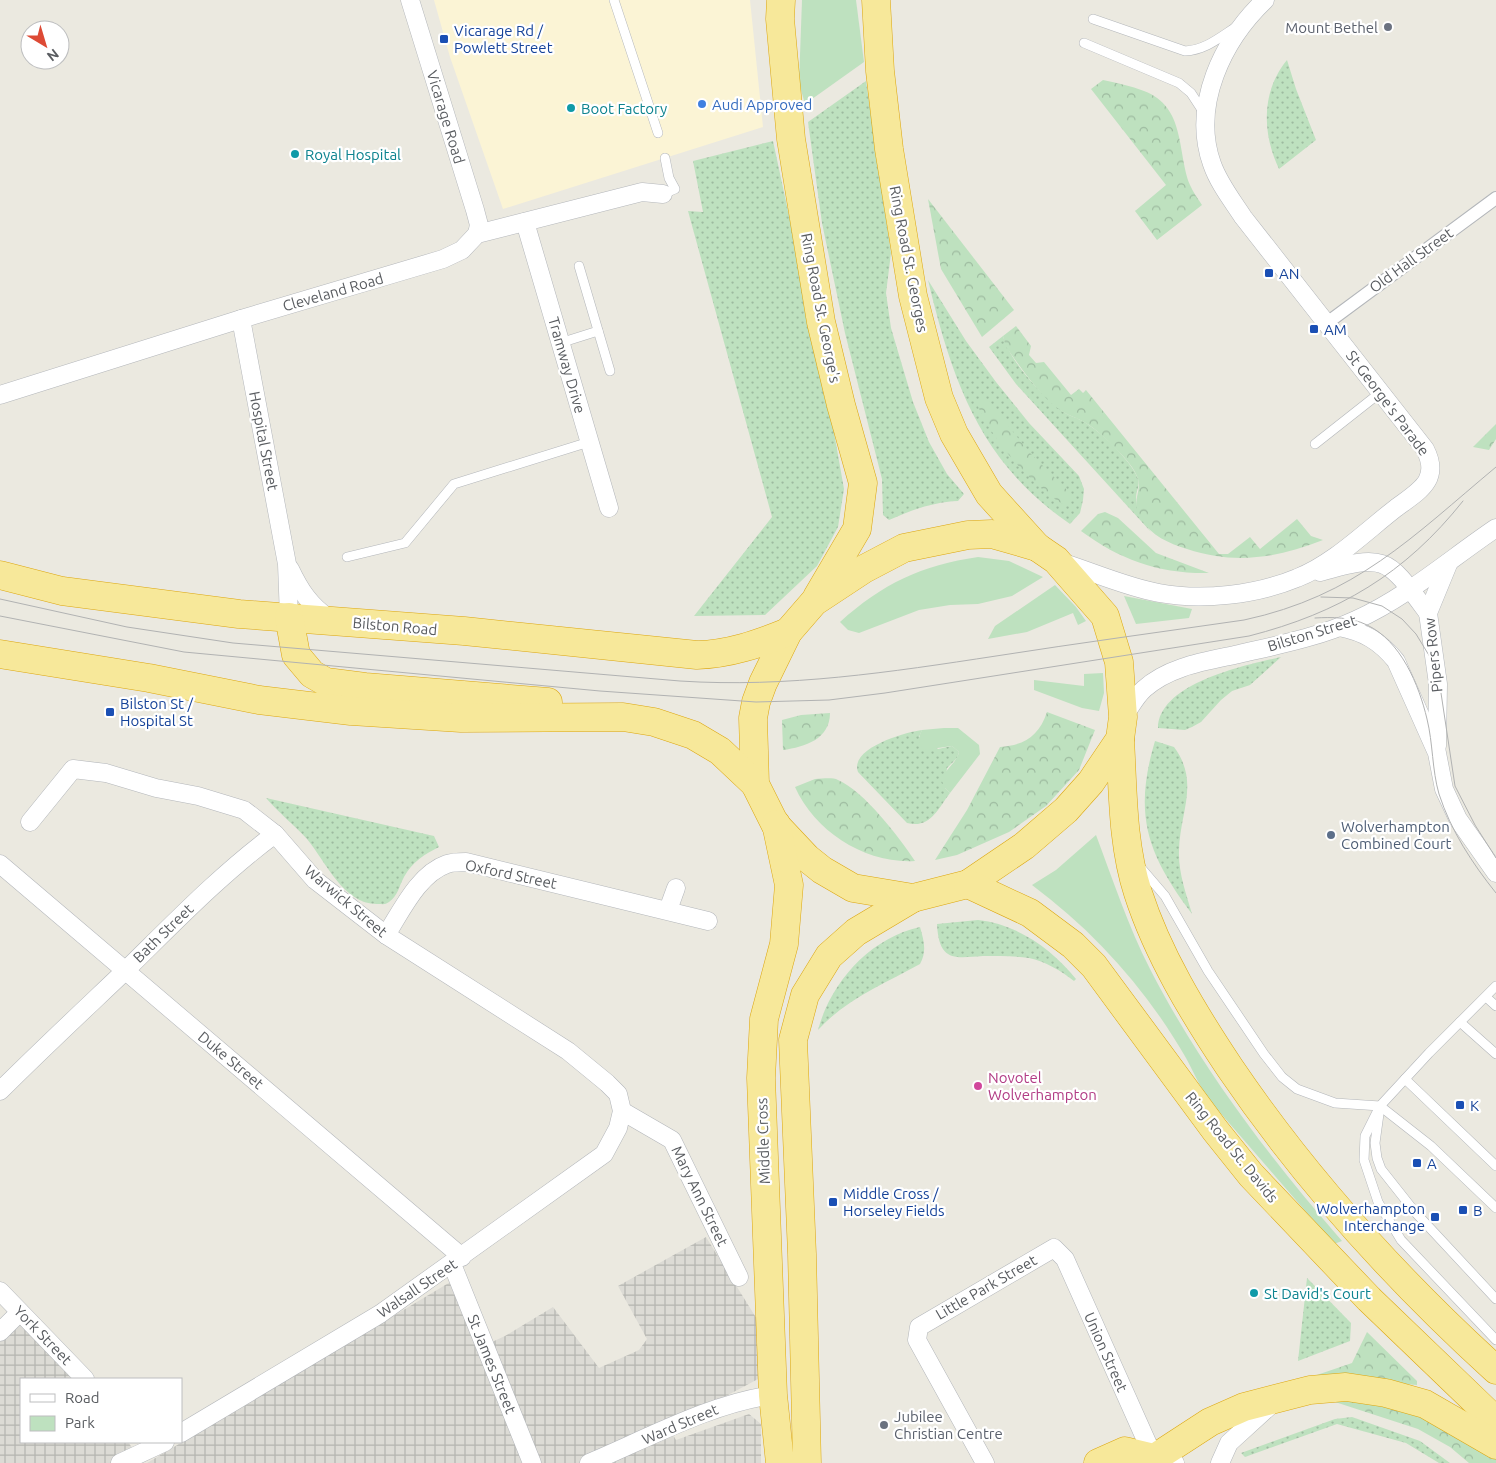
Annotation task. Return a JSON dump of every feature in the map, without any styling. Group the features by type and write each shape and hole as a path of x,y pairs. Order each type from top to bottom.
{"highway":[{"name":"Ring Road St. George's","path":"781,0 791,139 821,322 841,405 863,483 857,529 814,602"},
{"name":"Ring Road St. Georges","path":"876,0 880,71 891,158 914,296 940,398 954,434 989,494 1105,616 1119,662 1122,728"},
{"path":"755,784 753,718 756,702 788,632 814,602 864,569 904,548 968,535 992,534 1046,554"},
{"name":"Bilston Road","path":"0,575 62,591 239,614 332,620 697,655 721,654 751,647 788,632"},
{"path":"289,617 296,655 312,674 326,682 581,706 623,717 654,722 694,735 720,751 755,784 775,824 822,870 853,888 912,898"},
{"path":"0,654 149,678 259,700 351,712 461,718 623,717"},
{"path":"1122,728 1127,853 1138,894 1158,943 1198,1017 1248,1094 1292,1155 1351,1225 1408,1286 1496,1370"},
{"path":"807,1463 802,1254 793,1040 805,995 829,956 856,932 912,898 968,884 1024,846 1066,810 1091,782 1122,728"},
{"name":"Middle Cross","path":"775,824 788,885 784,944 764,1019 761,1078 773,1395 780,1463"},
{"name":"Ring Road St. Davids","path":"968,884 1030,913 1073,945 1094,966 1215,1130 1251,1175 1369,1299 1496,1420"},
{"path":"1098,1463 1124,1451 1159,1461 1210,1422 1244,1407 1310,1390 1346,1387 1386,1393 1425,1404 1496,1445"}],"street":[{"name":"Vicarage Road","path":"410,0 475,210 479,225 477,234"},
{"name":"St George's Parade","path":"1265,0 1242,23 1231,38 1219,62 1209,96 1206,126 1212,163 1224,190 1425,449 1431,460 1430,478 1418,492 1335,555 1297,578"},
{"path":"477,234 642,192 663,194"},
{"name":"Old Hall Street","path":"1327,323 1496,198"},
{"name":"Tramway Drive","path":"525,222 609,508"},
{"name":"Cleveland Road","path":"0,395 241,319 443,259 462,250 477,234"},
{"name":"Hospital Street","path":"241,319 287,564"},
{"name":"Bilston Street","path":"1122,728 1144,689 1172,672 1204,662 1297,640 1339,627 1365,616 1410,589 1496,528"},
{"path":"1046,554 1158,593 1199,596 1235,594 1360,561 1374,561 1394,569 1428,613"},
{"name":"Pipers Row","path":"1449,561 1428,613 1438,684 1437,753 1444,789 1458,819 1492,860"},
{"path":"287,564 289,617"},
{"path":"287,564 304,596 319,612 332,620"},
{"name":"Pipers Row","path":"1339,627 1368,636 1386,649 1396,661 1437,753"},
{"name":"Warwick Street","path":"30,822 74,769 106,773 156,788 198,796 244,810 275,834 315,880 386,935 568,1052 618,1094 622,1111"},
{"name":"Bath Street","path":"0,1090 54,1036 247,854 275,834"},
{"name":"Oxford Street","path":"386,935 414,891 432,872 447,864 466,862 708,921"},
{"name":"Duke Street","path":"0,864 125,970 457,1260"},
{"path":"668,910 676,888"},
{"name":"Walsall Street","path":"182,1432 380,1314 604,1154 618,1128 622,1111"},
{"name":"Mary Ann Street","path":"622,1111 672,1140 739,1277"},
{"name":"Little Park Street","path":"985,1463 917,1340 918,1326 1054,1248"},
{"name":"Union Street","path":"1054,1248 1065,1259 1159,1461"},
{"name":"St James Street","path":"457,1260 532,1463"},
{"name":"York Street","path":"0,1290 84,1378"},
{"path":"0,1332 20,1312"},
{"name":"Ward Street","path":"589,1463 723,1406 747,1398 773,1395"},
{"path":"1220,1463 1227,1445 1238,1432 1281,1397"},
{"path":"120,1463 151,1457 164,1443"}],"lane":[{"path":"614,0 658,133"},
{"path":"1093,19 1185,52 1210,44 1242,23"},
{"path":"1084,43 1179,83 1192,93 1207,117"},
{"path":"663,194 674,189 669,178 665,158"},
{"path":"579,266 610,371"},
{"path":"560,343 598,331"},
{"path":"1315,444 1381,392"},
{"path":"347,557 405,543 454,484 590,442"},
{"path":"1127,853 1165,896 1208,970 1264,1054 1282,1076 1298,1089 1335,1104 1380,1106 1431,1146 1496,1208"},
{"path":"1496,986 1380,1106 1365,1136 1364,1160 1378,1202 1401,1240 1496,1340"},
{"path":"1486,997 1496,1006"},
{"path":"1460,1022 1496,1054"},
{"path":"1405,1079 1496,1166"},
{"path":"1380,1106 1375,1143 1376,1158 1381,1169 1415,1212 1496,1299"}],"shaded area":[{"path":"434,0 750,0 763,127 503,209 450,57"},
{"path":"706,1237 760,1324 760,1378 728,1395 665,1421 676,1440 749,1414 761,1424 761,1463 147,1463 452,1281 481,1347 505,1336 553,1307 599,1368 639,1350 647,1339 618,1286"},
{"path":"20,1321 74,1378 20,1378 20,1443 129,1443 143,1463 0,1463 0,1340"}],"green space":[{"path":"802,0 856,0 864,62 805,104 799,83"},
{"path":"1287,60 1316,140 1279,169 1269,141 1267,113 1272,85 1278,72"},
{"path":"1103,80 1139,89 1158,98 1174,119 1190,185 1202,205 1157,240 1135,211 1166,185 1091,89"},
{"path":"866,81 891,253 886,293 891,328 913,402 929,442 947,474 964,494 958,501 923,507 889,520 883,515 882,479 845,333 822,223 808,122"},
{"path":"773,141 827,393 844,489 838,527 817,566 765,615 694,616 772,517 688,211 703,212 693,161"},
{"path":"928,199 1014,310 982,337 941,269"},
{"path":"928,280 966,341 996,382 1029,423 1079,476 1084,489 1083,500 1080,513 1070,524 1039,500 1013,474 992,446 974,417 948,352"},
{"path":"1016,326 1031,346 1029,355 1036,363 1044,362 1071,395 1079,389 1083,393 1086,390 1219,554 1228,554 1250,537 1260,549 1297,519 1311,536 1323,540 1273,555 1239,558 1222,557 1187,549 1155,534 1145,525 1138,513 1136,502 1139,484 1137,475 1130,464 1098,432 1084,422 1063,412 1047,399 1006,347 1003,336"},
{"path":"1003,336 1006,345 1019,366 1045,396 1062,411 1086,423 1100,433 1131,466 1138,482 1137,507 1151,532 1016,384 989,347"},
{"path":"980,399 987,399 1030,453 1068,491 1070,502 1064,505 1051,496 1013,460 984,418 977,404"},
{"path":"1496,424 1496,439 1489,450 1473,447"},
{"path":"1105,512 1118,518 1156,553 1209,573 1174,571 1141,563 1111,550 1081,531 1098,514"},
{"path":"978,557 1009,561 1043,577 1012,596 978,604 950,605 919,610 859,633 848,630 840,622 871,597 904,578 939,565"},
{"path":"1055,585 1076,607 1086,621 1078,625 1073,613 1027,632 988,639 995,626"},
{"path":"1124,596 1192,609 1189,618 1136,624"},
{"path":"1281,657 1250,685 1232,691 1201,722 1185,730 1158,728 1162,712 1173,699 1188,688 1227,671"},
{"path":"1103,673 1104,693 1099,711 1082,708 1034,690 1034,680 1084,686 1084,674"},
{"path":"1047,712 1095,730 1079,770 1046,806 1009,832 957,855 935,860 967,810 1000,747 1017,744 1030,738 1040,727"},
{"path":"830,713 826,729 815,740 800,747 783,750 782,720 801,715"},
{"path":"958,728 979,745 980,754 950,793 945,788 941,779 959,752 952,746 924,750 919,740 922,730"},
{"path":"922,730 919,737 938,749 952,746 959,752 957,758 947,768 945,788 950,793 933,816 922,823 915,824 907,823 858,772 858,763 862,756 870,749 881,743 904,734"},
{"path":"1155,741 1174,747 1182,760 1186,773 1187,797 1180,836 1179,858 1183,882 1192,914 1164,872 1148,833 1145,791 1148,767"},
{"path":"815,779 836,779 859,794 870,804 915,861 897,861 878,857 844,842 829,831 815,818 795,787"},
{"path":"266,798 434,836 439,847 411,867 392,900 386,904 366,902 355,898 346,890 307,839"},
{"path":"1096,835 1142,953 1191,1041 1238,1111 1288,1177 1342,1241 1334,1244 1210,1101 1171,1033 1137,986 1118,964 1077,922 1032,885 1056,870"},
{"path":"978,920 1006,927 1033,940 1045,948 1076,979 1074,981 1053,967 1029,958 1000,956 956,957 945,951 938,936 937,924"},
{"path":"920,927 924,941 924,950 920,964 853,1001 818,1030 832,995 855,965 885,941"},
{"path":"1307,1278 1351,1323 1350,1341 1298,1361"},
{"path":"1367,1332 1417,1381 1417,1385 1311,1377 1352,1363"},
{"path":"1369,1400 1407,1408 1496,1457 1496,1463 1469,1463 1450,1447 1418,1429 1332,1401"},
{"path":"1352,1417 1420,1441 1450,1463 1439,1463 1406,1443 1337,1424 1245,1457 1241,1453 1335,1419"}],"tram line":[{"path":"0,599 127,627 233,643 680,681 760,682 839,677 917,668 1244,620 1284,609 1319,596 1351,580 1380,561 1409,540 1496,467"},
{"path":"0,616 184,652 600,691 756,702 829,700 885,693 1249,636 1282,627 1341,602 1394,570 1418,550 1463,501"},
{"path":"1321,597 1353,598 1382,606 1402,619 1416,634 1430,657 1441,693 1455,786 1475,825 1496,858"},
{"path":"1315,618 1341,618 1355,620 1367,625 1379,632 1390,642 1407,665 1424,706 1437,785 1444,808 1463,846 1496,893"}],"place":[{"name":"Mount Bethel","path":"1388,27"},
{"name":"Vicarage Rd / Powlett Street","path":"444,39"},
{"name":"Audi Approved","path":"702,104"},
{"name":"Boot Factory","path":"571,108"},
{"name":"Royal Hospital","path":"295,154"},
{"name":"AN","path":"1269,273"},
{"name":"AM","path":"1314,329"},
{"name":"Bilston St / Hospital St","path":"110,712"},
{"name":"Wolverhampton Combined Court","path":"1331,835"},
{"name":"Novotel Wolverhampton","path":"978,1086"},
{"name":"K","path":"1460,1105"},
{"name":"A","path":"1417,1163"},
{"name":"Middle Cross / Horseley Fields","path":"833,1202"},
{"name":"B","path":"1463,1210"},
{"name":"Wolverhampton Interchange","path":"1435,1217"},
{"name":"St David's Court","path":"1254,1293"},
{"name":"Jubilee Christian Centre","path":"884,1425"}]}
